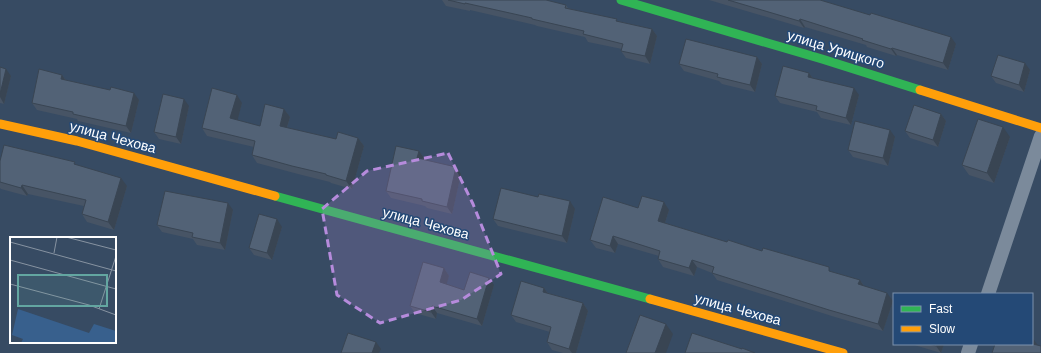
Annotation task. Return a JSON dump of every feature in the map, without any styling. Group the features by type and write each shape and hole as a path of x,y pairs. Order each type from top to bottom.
{"street":[{"name":"улица Урицкого","path":"621,0 822,59 1041,128"},
{"name":"улица Чехова","path":"0,124 77,141 830,348 843,353"},
{"path":"988,293 1041,136"}],"highlighted area":[{"path":"448,153 473,204 501,274 461,300 380,323 337,295 322,209 367,171"}],"building":[{"path":"448,0 546,0 566,5 565,8 617,19 616,21 652,29 645,56 621,51 623,44 583,34 584,31"},
{"path":"728,0 820,0 870,15 871,13 951,37 943,63 892,48 891,49 800,19 799,21"},
{"path":"686,39 757,57 750,85 717,77 718,74 679,64"},
{"path":"998,55 1025,63 1019,85 991,76"},
{"path":"783,66 809,73 808,77 854,88 846,118 816,110 817,106 775,96"},
{"path":"0,67 6,69 0,94"},
{"path":"39,69 62,75 61,79 110,90 111,87 134,93 126,126 32,103"},
{"path":"212,88 237,95 230,118 260,126 265,104 284,109 280,126 336,139 338,132 358,138 346,181 326,174 252,155 255,141 202,128"},
{"path":"163,94 184,99 176,137 154,132"},
{"path":"914,105 941,114 933,140 905,131"},
{"path":"978,119 1003,127 987,173 962,165"},
{"path":"855,121 890,130 883,158 848,150"},
{"path":"4,145 75,162 74,164 121,178 108,222 82,214 86,200 22,185 21,188 0,182 0,161"},
{"path":"396,146 419,151 417,158 456,167 447,207 422,201 422,199 386,191"},
{"path":"501,188 538,197 539,194 570,201 562,236 493,219"},
{"path":"165,191 228,203 220,243 192,237 193,233 157,225"},
{"path":"642,196 664,202 658,221 727,242 728,240 762,251 763,248 829,267 829,271 860,280 858,284 887,293 878,324 712,273 714,267 692,260 689,268 658,259 660,251 613,236 610,246 590,240 603,197 638,208"},
{"path":"259,214 277,219 267,253 249,248"},
{"path":"423,262 444,268 440,282 464,290 470,272 489,278 477,319 432,306 431,312 410,306"},
{"path":"521,281 544,288 543,292 583,303 569,349 547,342 551,327 511,315"},
{"path":"640,315 666,324 655,353 626,353"},
{"path":"348,333 376,342 372,353 341,353"},
{"path":"692,333 742,348 755,353 685,353"},
{"path":"1033,344 1041,346 1041,353 992,353 995,345"}],"traffic: fast":[{"path":"621,0 822,59 920,90"},
{"path":"275,196 650,299"}],"traffic: slow":[{"path":"920,90 1041,128"},
{"path":"0,124 77,141 275,196"},
{"path":"650,299 843,353"}]}
